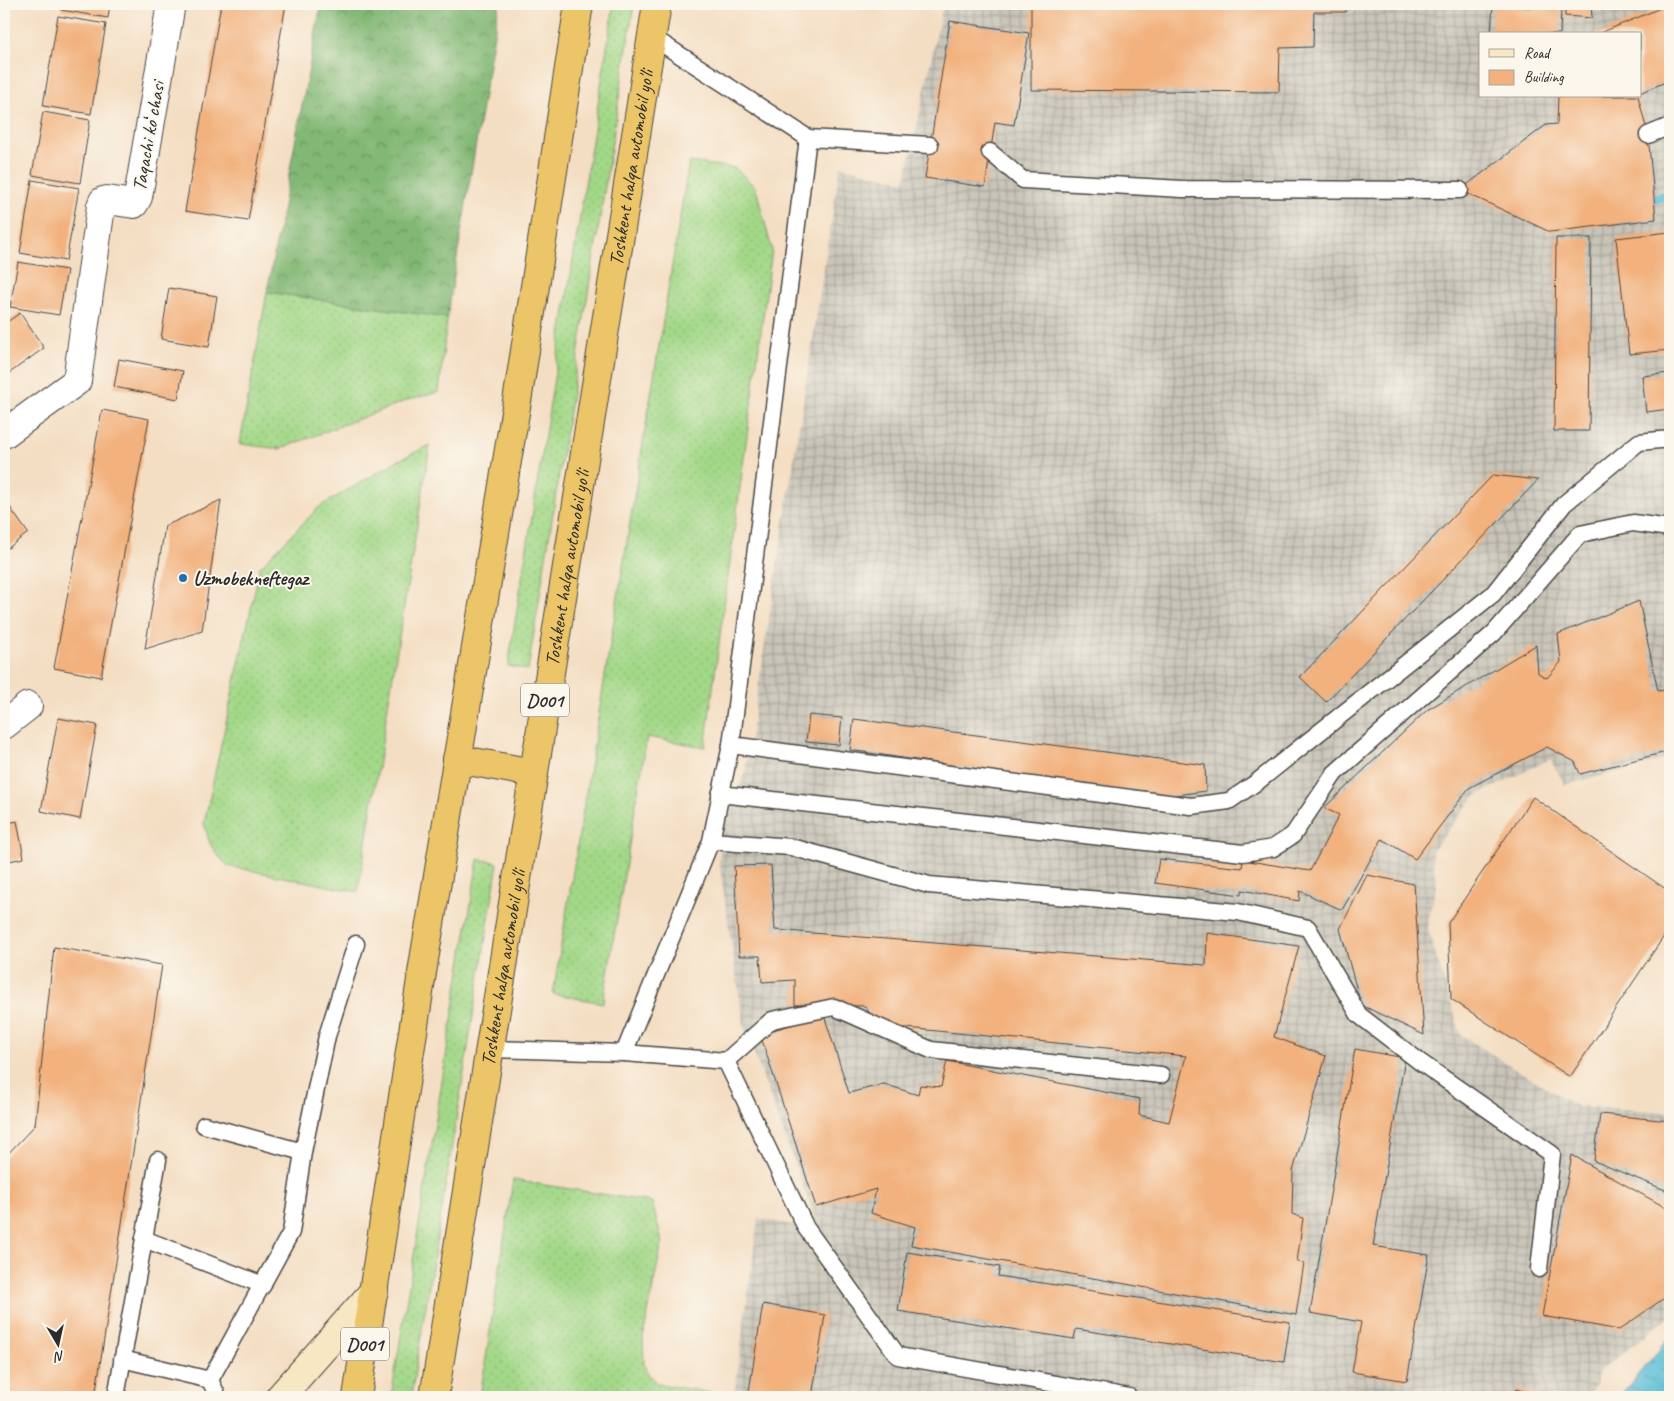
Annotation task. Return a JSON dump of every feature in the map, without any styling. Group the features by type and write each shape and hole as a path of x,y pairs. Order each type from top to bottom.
{"highway":[{"name":"D001","path":"357,1397 424,960 519,389 579,4"},
{"name":"Toshkent halqa avtomobil yo'li","path":"434,1397 657,4"},
{"path":"457,759 534,773"}],"main road":[{"path":"280,1397 374,1291"}],"street":[{"name":"Taqachi koʻchasi","path":"4,434 77,381 101,206 103,201 107,200 134,204 138,197 171,4"},
{"path":"4,725 28,706"}],"lane":[{"path":"652,37 808,138 930,145"},
{"path":"1648,135 1670,126"},
{"path":"624,1053 711,841 731,745 808,138"},
{"path":"990,152 1023,180 1182,189 1460,190"},
{"path":"731,745 1191,806 1229,801 1258,782 1493,594 1564,504 1639,442 1670,438"},
{"path":"720,794 1244,853 1273,848 1293,835 1335,773 1494,633 1580,534 1633,524 1670,528"},
{"path":"711,841 791,847 930,885 1238,912 1308,928 1359,1016 1420,1062 1552,1154 1539,1269"},
{"path":"210,1380 290,1232 303,1152 327,1036 356,944"},
{"path":"490,1049 624,1053 726,1061 772,1020 834,1007 931,1050 1161,1075"},
{"path":"726,1061 806,1228 898,1356 1129,1397"},
{"path":"204,1125 303,1152"},
{"path":"116,1397 158,1160"},
{"path":"144,1238 263,1284"},
{"path":"122,1359 210,1380"},
{"path":"210,1380 218,1397"}],"shaded area":[{"path":"943,4 1670,4 1670,758 1565,785 1550,759 1474,797 1432,851 1436,885 1427,927 1461,1035 1576,1106 1670,1112 1670,1316 1599,1372 1590,1397 734,1397 758,1219 819,1229 744,1026 719,862 723,827 745,772 840,166 905,182"}],"green space":[{"path":"321,4 499,4 447,318 267,292"},
{"path":"614,4 634,4 528,670 508,666"},
{"path":"689,162 735,168 756,188 772,250 705,747 647,737 603,1003 553,994"},
{"path":"267,292 447,318 439,392 408,400 280,449 240,444"},
{"path":"430,445 358,892 228,866 212,847 204,823 260,567 319,507 397,461"},
{"path":"478,859 498,863 411,1397 391,1397"},
{"path":"513,1180 652,1202 662,1242 643,1338 644,1366 657,1384 726,1395 725,1397 480,1397"}],"water":[{"path":"1670,1337 1670,1397 1619,1397"}],"building":[{"path":"62,4 110,4 108,18 61,10"},
{"path":"221,4 286,4 248,221 185,211"},
{"path":"1031,4 1346,4 1346,12 1314,12 1313,47 1280,48 1279,92 1031,90"},
{"path":"1565,4 1591,4 1592,18 1565,16"},
{"path":"1670,4 1670,80 1642,92 1642,32 1603,32"},
{"path":"1493,5 1561,9 1560,32 1491,32"},
{"path":"58,16 106,24 91,114 43,106"},
{"path":"950,21 1029,33 1014,125 995,122 985,187 925,178"},
{"path":"1558,98 1639,98 1648,135 1656,219 1550,232 1460,190 1546,125 1557,124"},
{"path":"43,112 90,120 80,183 32,175"},
{"path":"32,180 79,188 66,261 20,253"},
{"path":"1670,232 1670,350 1629,354 1616,238"},
{"path":"1556,238 1591,238 1589,431 1554,431"},
{"path":"18,262 67,270 59,315 10,307"},
{"path":"169,288 217,296 209,347 161,339"},
{"path":"20,313 44,348 4,377 4,324"},
{"path":"119,359 183,371 178,399 114,387"},
{"path":"1670,373 1670,409 1646,412 1642,376"},
{"path":"102,410 149,419 101,677 54,668"},
{"path":"1493,475 1538,480 1326,702 1300,677"},
{"path":"4,499 28,533 4,551"},
{"name":"Uzmobekneftegaz","path":"221,500 202,631 145,649 165,526"},
{"path":"1639,601 1658,691 1670,689 1670,751 1580,774 1575,762 1547,747 1469,788 1415,859 1382,839 1342,910 1300,891 1299,901 1242,890 1241,895 1155,883 1159,859 1242,868 1243,860 1310,871 1339,815 1324,808 1427,710 1536,645 1538,673 1547,678 1561,662 1558,634"},
{"path":"809,715 842,718 839,745 806,742"},
{"path":"58,718 97,725 80,819 41,811"},
{"path":"854,719 1205,765 1206,791 1161,797 850,750"},
{"path":"1533,797 1670,892 1670,927 1570,1077 1451,999 1448,923"},
{"path":"17,821 24,858 4,862 4,824"},
{"path":"771,865 775,930 1206,965 1207,933 1299,946 1274,1037 1326,1056 1293,1171 1292,1214 1303,1218 1297,1262 1304,1263 1296,1315 911,1245 915,1227 871,1213 876,1189 816,1207 760,1034 824,1015 849,1093 884,1084 918,1095 920,1085 941,1087 947,1061 1140,1099 1139,1115 1169,1122 1186,1056 877,1025 865,1006 795,1005 795,980 762,982 760,956 739,956 734,866"},
{"path":"1367,875 1414,884 1424,1035 1361,1005 1340,929"},
{"path":"54,947 162,965 95,1397 13,1397 4,1390 4,1158 35,1125"},
{"path":"1355,1049 1405,1058 1373,1246 1429,1255 1407,1381 1352,1372 1361,1322 1310,1313"},
{"path":"1600,1114 1670,1121 1670,1192 1594,1161"},
{"path":"1572,1155 1670,1210 1670,1294 1619,1330 1542,1316"},
{"path":"907,1252 1000,1267 998,1276 1290,1322 1284,1362 1076,1329 1074,1339 898,1311"},
{"path":"763,1304 825,1315 812,1397 748,1397"},
{"path":"1517,1389 1546,1397 1515,1397"}],"waterway":[{"path":"1657,198 1670,194"}],"place":[{"name":"Uzmobekneftegaz","path":"183,578"}]}
